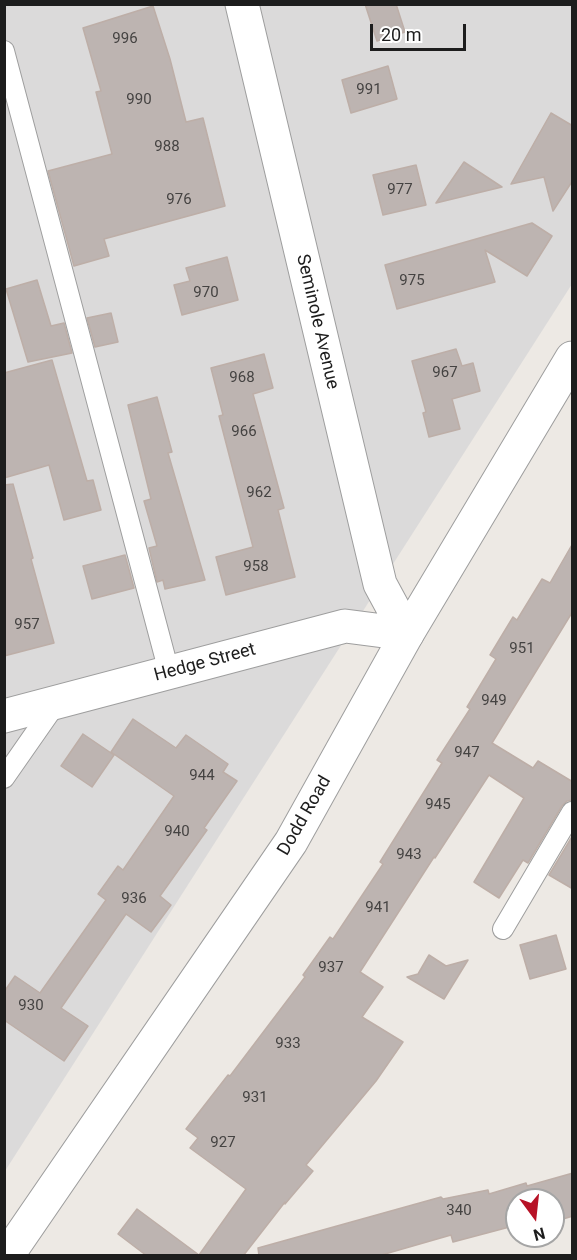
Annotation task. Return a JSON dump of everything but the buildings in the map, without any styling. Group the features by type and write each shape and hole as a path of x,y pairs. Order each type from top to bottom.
{"street":[{"name":"Seminole Avenue","path":"242,4 380,584 407,634"},
{"name":"Dodd Road","path":"7,1256 291,842 407,634 573,358"},
{"name":"Hedge Street","path":"4,716 345,626 407,634"}],"lane":[{"path":"4,51 170,672"},
{"path":"4,777 57,702"},
{"path":"503,929 573,812"}],"shaded area":[{"path":"5,5 572,5 572,284 5,1171"}]}
